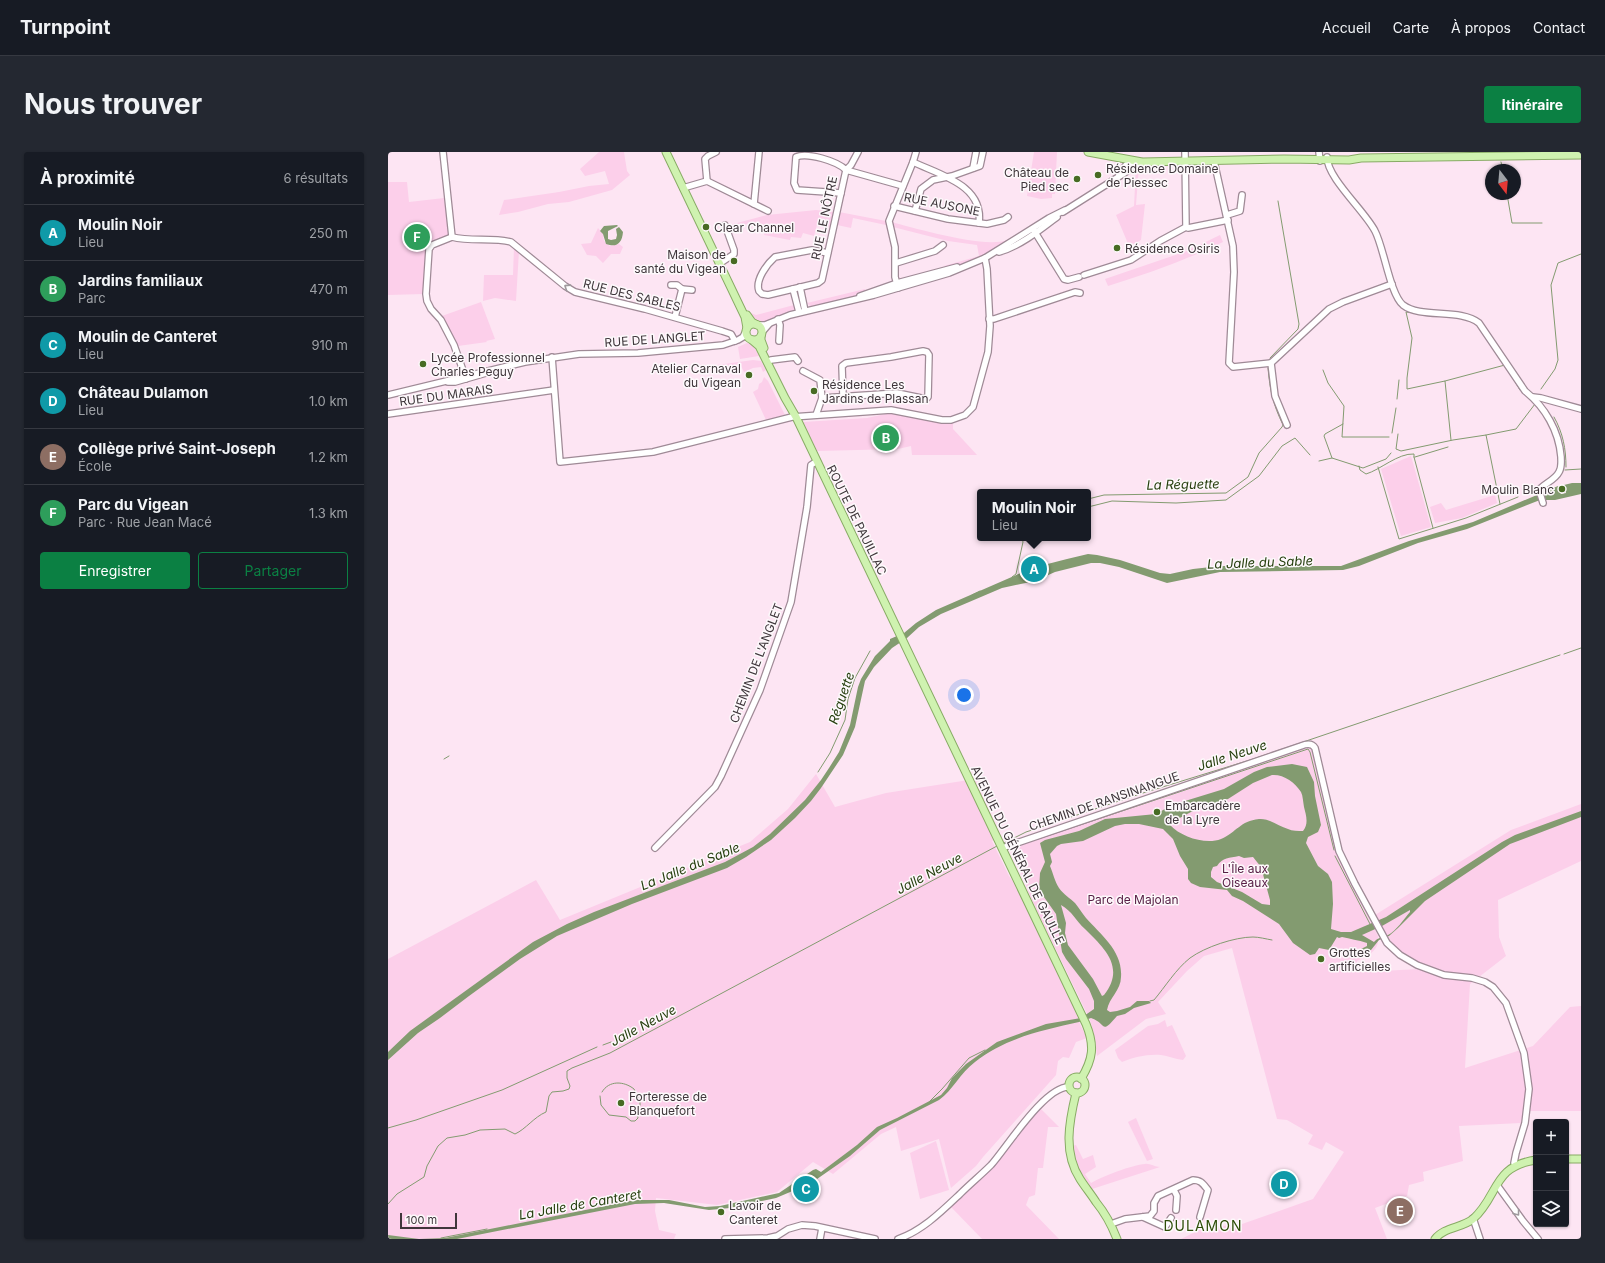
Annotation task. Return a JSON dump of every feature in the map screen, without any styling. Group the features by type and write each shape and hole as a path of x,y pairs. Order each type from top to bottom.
{"main road":[{"path":"666,152 695,207 720,263 746,320 747,336 752,340 757,340 762,334 761,328 752,322 748,316 720,263"},
{"path":"1088,152 1123,162 1186,162 1323,157 1361,158 1526,154 1581,155"},
{"path":"747,330 752,325 757,325"},
{"name":"ROUTE DE PAUILLAC","path":"762,334 762,343 768,361"},
{"name":"ROUTE DE PAUILLAC","path":"752,340 758,345 788,397 790,406 905,644"},
{"name":"AVENUE DU GÉNÉRAL DE GAULLE","path":"905,644 1082,1014 1091,1040 1092,1057 1081,1078"},
{"path":"1074,1078 1081,1078 1085,1083 1085,1088 1082,1092 1076,1093 1072,1091 1069,1087 1070,1082 1074,1078"},
{"path":"1076,1093 1069,1133 1071,1160 1079,1178 1103,1212 1117,1239"},
{"path":"1569,1159 1581,1159"},
{"path":"1435,1239 1443,1232 1468,1222 1479,1213 1497,1185 1515,1165 1533,1161"}],"street":[{"path":"443,152 452,237 432,245 429,249 426,294 431,309 441,320 454,345 465,377"},
{"path":"707,181 706,159 708,156 716,152"},
{"path":"754,204 759,152"},
{"path":"840,193 800,191 795,188 796,158 800,154 807,152 821,153 834,160 846,170 851,165 858,152"},
{"path":"897,285 895,247 889,223 894,206 916,152"},
{"path":"974,168 976,152"},
{"path":"915,211 919,193 924,186 936,178 945,177 981,165 983,152"},
{"path":"1185,152 1186,227"},
{"path":"1323,157 1337,180 1370,221 1376,232 1381,242 1392,284 1400,302 1409,308 1470,318 1479,323 1525,391 1533,397 1548,418 1558,440 1561,460 1559,473 1540,489 1543,503"},
{"path":"1214,161 1233,246 1234,272 1229,363 1232,366 1271,363 1329,309 1343,302 1392,284"},
{"path":"913,162 957,182 968,190 979,210 979,223"},
{"path":"1118,177 1123,171 1123,162"},
{"path":"757,325 771,323 799,312 844,301 948,269 966,266 993,254 1008,250 1034,230 1142,162"},
{"name":"RUE LE NÔTRE","path":"800,287 818,283 822,280 846,170 902,186"},
{"path":"685,190 707,181 768,211"},
{"path":"1034,230 1064,279 1068,280 1131,260 1160,241 1186,227 1188,228 1227,218 1240,211 1242,195"},
{"name":"RUE AUSONE","path":"894,206 948,219 990,224 1004,220 1008,216"},
{"path":"720,263 734,254 725,225"},
{"name":"RUE DES SABLES","path":"452,237 464,240 501,240 511,242 574,292 675,317 729,333 735,341"},
{"path":"896,263 935,250 943,245"},
{"path":"806,311 800,287 768,295 762,294 759,291 759,282 764,271 773,258 812,250 828,253"},
{"path":"552,359 560,462 653,452 796,417 891,410 942,420 951,420 965,415 973,406 988,352 989,319 987,269 985,258"},
{"path":"671,285 677,285 682,290 692,290"},
{"path":"793,289 799,312"},
{"path":"675,317 682,290"},
{"path":"989,319 994,319 1075,292 1080,293"},
{"path":"778,319 780,325 779,341"},
{"path":"762,334 771,323"},
{"name":"RUE DE LANGLET","path":"723,345 743,337 747,330"},
{"name":"RUE DE LANGLET","path":"388,395 442,382 455,382 465,377 481,375 492,370 516,364 579,354 638,353 734,345 745,340 752,340"},
{"path":"822,398 843,397 897,393 926,399 928,397 929,355 927,352 923,351 846,363 842,366 843,397"},
{"path":"768,361 795,357 798,361"},
{"path":"1271,363 1275,396 1287,424"},
{"path":"802,371 820,380 822,398 816,415"},
{"name":"RUE DU MARAIS","path":"388,414 554,390"},
{"path":"1533,397 1581,409"},
{"name":"CHEMIN DE L'ANGLET","path":"655,848 715,787 760,690 791,602 807,507 809,471 811,465 817,461"},
{"name":"CHEMIN DE RANSINANGUE","path":"1002,848 1309,744 1315,748 1339,851 1384,938 1400,954 1417,965 1444,975 1472,978 1485,982 1493,987 1506,1003 1524,1053 1529,1089 1525,1123 1516,1153 1514,1162 1515,1165"},
{"path":"898,1239 910,1234 942,1210 991,1165 1030,1116 1044,1102 1060,1088 1069,1087"},
{"path":"1110,1224 1125,1219 1150,1216 1154,1211 1154,1203 1158,1196 1193,1180 1198,1180 1203,1183 1208,1190 1200,1217"},
{"path":"1497,1185 1538,1239"},
{"path":"1174,1190 1177,1196 1176,1210"},
{"path":"1141,1216 1165,1227 1172,1218"},
{"path":"1473,1218 1480,1239"},
{"path":"725,1239 765,1239 777,1236 788,1228 796,1226 809,1226 875,1239"},
{"path":"820,1239 822,1228"}],"green space":[{"path":"599,152 624,152 627,171 630,175 612,190 569,202 548,204 518,212 499,215 504,200 609,184 605,171 585,176 580,169"},
{"path":"1034,152 1057,152 1055,194 1052,194 1052,198 1041,199 1027,196"},
{"path":"1136,166 1139,166 1136,205 1145,204 1141,240 1129,246 1116,215 1134,206"},
{"path":"388,182 407,182 409,202 444,198 449,234 432,242 426,247 424,294 388,295"},
{"path":"816,210 834,212 831,227 817,225 814,236 803,233 801,238 791,237 790,240 764,235 766,228 751,223 727,229 726,226 767,215"},
{"path":"839,212 886,221 886,225 853,218 851,228 837,225"},
{"path":"891,222 950,237 983,242 1007,240 1033,224 1034,226 991,253 980,258 956,266 944,266 979,256 977,245 948,241 893,227"},
{"path":"598,228 603,234 604,241 610,246 619,244 623,247 620,254 611,254 603,263 596,256 587,255 581,244 591,243"},
{"path":"1220,235 1223,242 1195,255 1137,277 1108,286 1105,279 1187,251"},
{"path":"514,247 519,251 516,301 495,298 483,301 484,275 513,275"},
{"path":"865,289 865,291 859,294 832,303 811,307 807,303"},
{"path":"481,302 495,339 486,341 487,342 458,346 442,316"},
{"path":"794,305 795,309 792,312 764,323 756,322 748,314 751,313 756,315"},
{"path":"747,343 753,345 759,356 740,359 738,347"},
{"path":"753,360 761,361 766,370 763,372 761,367 753,368 744,372 741,366 710,371 710,366"},
{"path":"764,377 768,381 785,415 766,420 753,392 758,389 759,384 762,382"},
{"path":"890,413 943,423 953,423 953,429 977,455 912,455 911,446 898,449 817,451 803,422 867,418"},
{"path":"1411,456 1431,527 1401,536 1381,469"},
{"path":"1495,495 1497,503 1462,518 1435,523 1430,507 1441,503 1446,510"},
{"path":"1308,746 1314,751 1338,856 1378,936 1377,945 1373,952 1357,961 1356,971 1420,969 1419,963 1402,952 1392,943 1375,915 1511,830 1581,804 1581,861 1498,900 1499,937 1506,956 1470,984 1465,1068 1533,1046 1570,1007 1581,1006 1581,1111 1524,1111 1521,1123 1459,1126 1463,1161 1423,1172 1424,1181 1409,1185 1407,1196 1375,1208 1387,1239 1181,1239 1203,1228 1242,1224 1313,1199 1344,1152 1326,1142 1322,1150 1308,1144 1313,1135 1287,1120 1277,1119 1232,948 1204,956 1187,971 1158,1002 1166,1014 1146,1019 1097,1056 1095,1038 1090,1020 1030,896 1015,856 1025,841"},
{"path":"816,774 835,807 886,793 975,779 1001,836 992,841 1009,876 1018,888 1076,1010 1080,1024 1087,1038 1076,1042 1069,1058 1063,1057 1058,1061 1056,1075 976,1166 951,1188 939,1139 901,1151 896,1127 881,1134 833,1174 813,1162 777,1192 717,1205 656,1198 655,1211 659,1230 676,1234 674,1239 388,1239 388,959 536,880 560,920 750,842 788,809"},
{"path":"1165,1020 1167,1027 1172,1025 1186,1056 1183,1060 1164,1055 1141,1056 1122,1062 1118,1058 1115,1050 1148,1026 1158,1024"},
{"path":"1041,1109 1059,1127 1048,1127 1043,1168 1038,1168 1035,1195 1029,1197 1026,1205 1059,1239 982,1239 951,1207 998,1161 1031,1119"},
{"path":"1136,1118 1153,1159 1147,1161 1128,1122"},
{"path":"936,1141 949,1190 920,1199 910,1153"},
{"path":"1076,1145 1083,1159 1093,1155 1096,1167 1085,1174 1091,1183 1133,1166 1147,1164 1160,1167 1092,1189 1077,1164 1072,1146"}],"shaded area":[{"path":"604,226 618,226 608,231 608,239 616,239 616,229 619,227 623,232 620,242 616,245 606,244 603,234 600,231"},
{"path":"1581,483 1581,494 1555,500 1540,500 1467,529 1418,543 1359,566 1343,570 1220,572 1167,583 1119,567 1100,563 1091,563 1055,572 1035,581 1002,588 941,614 919,627 907,638 892,648 874,667 865,681 855,727 843,755 811,801 771,840 727,868 632,904 557,936 520,959 418,1033 388,1060 388,1052 410,1031 533,942 594,912 725,862 753,847 770,834 805,800 821,780 839,752 850,725 861,679 875,656 890,641 890,639 904,633 936,610 1032,568 1088,554 1120,560 1160,573 1170,574 1193,569 1220,566 1341,566 1409,541 1473,522 1558,486 1561,494 1566,493 1564,485"},
{"path":"1292,764 1307,767 1314,782 1315,796 1321,825 1318,832 1308,837 1306,843 1318,866 1328,874 1332,882 1333,904 1331,929 1341,932 1351,932 1386,917 1515,835 1581,811 1581,817 1510,844 1425,901 1389,936 1379,940 1371,950 1360,952 1359,950 1367,946 1367,943 1337,937 1329,950 1319,948 1315,954 1310,955 1293,943 1279,924 1243,901 1232,896 1227,890 1200,887 1191,883 1188,879 1188,869 1180,856 1173,839 1163,829 1139,824 1125,824 1115,826 1083,841 1061,844 1057,846 1050,854 1052,862 1050,866 1055,880 1063,893 1075,903 1086,918 1110,944 1115,951 1121,968 1119,986 1107,1010 1110,1012 1117,1011 1130,1007 1137,1001 1149,1001 1151,1003 1134,1008 1125,1014 1117,1016 1106,1027 1091,1018 1025,1036 999,1047 970,1066 939,1100 880,1130 850,1156 807,1186 776,1198 730,1208 709,1210 664,1203 635,1204 457,1239 419,1239 445,1238 635,1200 669,1200 705,1207 720,1206 779,1193 813,1170 816,1169 821,1172 857,1145 877,1127 941,1095 947,1088 952,1078 966,1064 997,1042 1046,1024 1081,1018 1094,1009 1094,1001 1089,989 1062,952 1056,914 1039,890 1040,873 1045,862 1040,843 1045,840 1079,831 1105,819 1156,814 1172,805 1224,789 1254,772 1267,767","holes":["1272,775 1276,775 1288,779 1295,785 1302,794 1306,816 1306,825 1303,831 1291,830 1270,821 1259,819 1243,824 1221,839 1208,841 1194,839 1180,833 1170,825 1174,821 1202,807 1228,799 1253,783","1239,856 1244,858 1253,857 1261,867 1270,905 1262,904 1242,892 1217,882 1211,877 1213,867 1217,866 1224,859","1061,905 1068,910 1099,943 1110,959 1113,967 1113,976 1104,995 1102,996 1093,979 1068,945 1065,933 1066,923","1410,910 1400,925 1388,935 1379,938 1374,942 1362,935 1382,926"]},
{"path":"388,1235 419,1239 388,1239"}],"waterway":[{"path":"1508,200 1512,223 1542,223"},
{"name":"La Réguette","path":"1270,358 1298,329 1299,324 1278,201"},
{"path":"1541,389 1555,369 1558,360 1551,285 1558,263 1581,254"},
{"path":"1416,313 1406,312 1412,338 1407,389 1445,381 1451,440"},
{"path":"1445,381 1505,365"},
{"name":"La Réguette","path":"1091,498 1104,495 1226,493 1248,477 1259,453 1283,425 1272,397 1268,368"},
{"path":"1323,370 1328,383 1344,406 1342,437 1389,437"},
{"path":"1511,375 1520,390"},
{"path":"1397,399 1399,380"},
{"path":"1486,435 1516,429 1535,404"},
{"path":"1392,433 1396,408"},
{"path":"1554,417 1560,429 1563,441 1566,467"},
{"path":"1332,458 1324,436 1343,424"},
{"path":"1398,434 1396,449 1401,451 1486,435 1500,504"},
{"path":"1091,506 1112,501 1176,503 1226,500 1259,476 1282,446 1295,438 1310,455"},
{"path":"1415,457 1448,447"},
{"path":"1319,461 1332,458 1363,468 1386,459 1391,453"},
{"path":"1359,466 1360,470 1366,474 1402,456 1414,454 1414,457"},
{"path":"1414,457 1433,528"},
{"path":"1378,467 1399,539 1466,518 1518,497"},
{"path":"1565,470 1581,469"},
{"name":"La Réguette","path":"1012,577 1016,574 1023,541"},
{"name":"La Jalle du Sable","path":"972,595 980,591"},
{"name":"Jalle Neuve","path":"1564,654 1581,648"},
{"name":"Réguette","path":"818,772 830,753 845,720 848,699 855,678 870,651"},
{"name":"Jalle Neuve","path":"1004,843 1026,832 1143,793 1250,760 1560,655"},
{"path":"1038,839 1308,749 1334,850"},
{"path":"444,759 449,756"},
{"name":"Jalle Neuve","path":"388,1204 397,1194 424,1177 427,1166 438,1146 447,1138 465,1135 480,1130 505,1129 515,1134 546,1112 549,1096 552,1092 569,1089 570,1086 567,1078 567,1071 572,1068 610,1053 997,846"},
{"path":"1335,856 1370,924"},
{"path":"1150,1001 1154,1000 1185,962 1196,954 1229,941 1246,937 1272,940"},
{"path":"603,1045 611,1042"},
{"path":"388,1128 416,1120 502,1090 597,1047"},
{"name":"La Jalle de Canteret","path":"928,1103 969,1058 985,1050"},
{"path":"600,1096 601,1105 609,1115 626,1117 631,1121 635,1121 638,1118 637,1112 640,1101 634,1089 630,1086 617,1083 609,1085 602,1092"},
{"name":"La Jalle de Canteret","path":"441,1238 487,1229"}],"place":[{"name":"Résidence Domaine de Piessec","path":"1098,175"},
{"name":"Château de Pied sec","path":"1077,179"},
{"name":"Clear Channel","path":"706,227"},
{"name":"Parc du Vigean","path":"417,237"},
{"name":"Résidence Osiris","path":"1117,248"},
{"name":"Maison de santé du Vigean","path":"734,261"},
{"name":"Lycée Professionnel Charles Peguy","path":"423,364"},
{"name":"Atelier Carnaval du Vigean","path":"749,375"},
{"name":"Résidence Les Jardins de Plassan","path":"814,391"},
{"name":"Jardins familiaux","path":"886,438"},
{"name":"Moulin Blanc","path":"1562,489"},
{"name":"Moulin Noir","path":"1034,569"},
{"name":"Embarcadère de la Lyre","path":"1157,812"},
{"name":"Grottes artificielles","path":"1321,959"},
{"name":"Forteresse de Blanquefort","path":"621,1103"},
{"name":"Château Dulamon","path":"1284,1184"},
{"name":"Moulin de Canteret","path":"806,1189"},
{"name":"Collège privé Saint-Joseph","path":"1400,1211"},
{"name":"Lavoir de Canteret","path":"721,1212"}],"district":[{"name":"DULAMON","path":"1203,1225"}],"park label":[{"name":"L'Île aux Oiseaux","path":"1245,875"},
{"name":"Parc de Majolan","path":"1133,899"}]}
